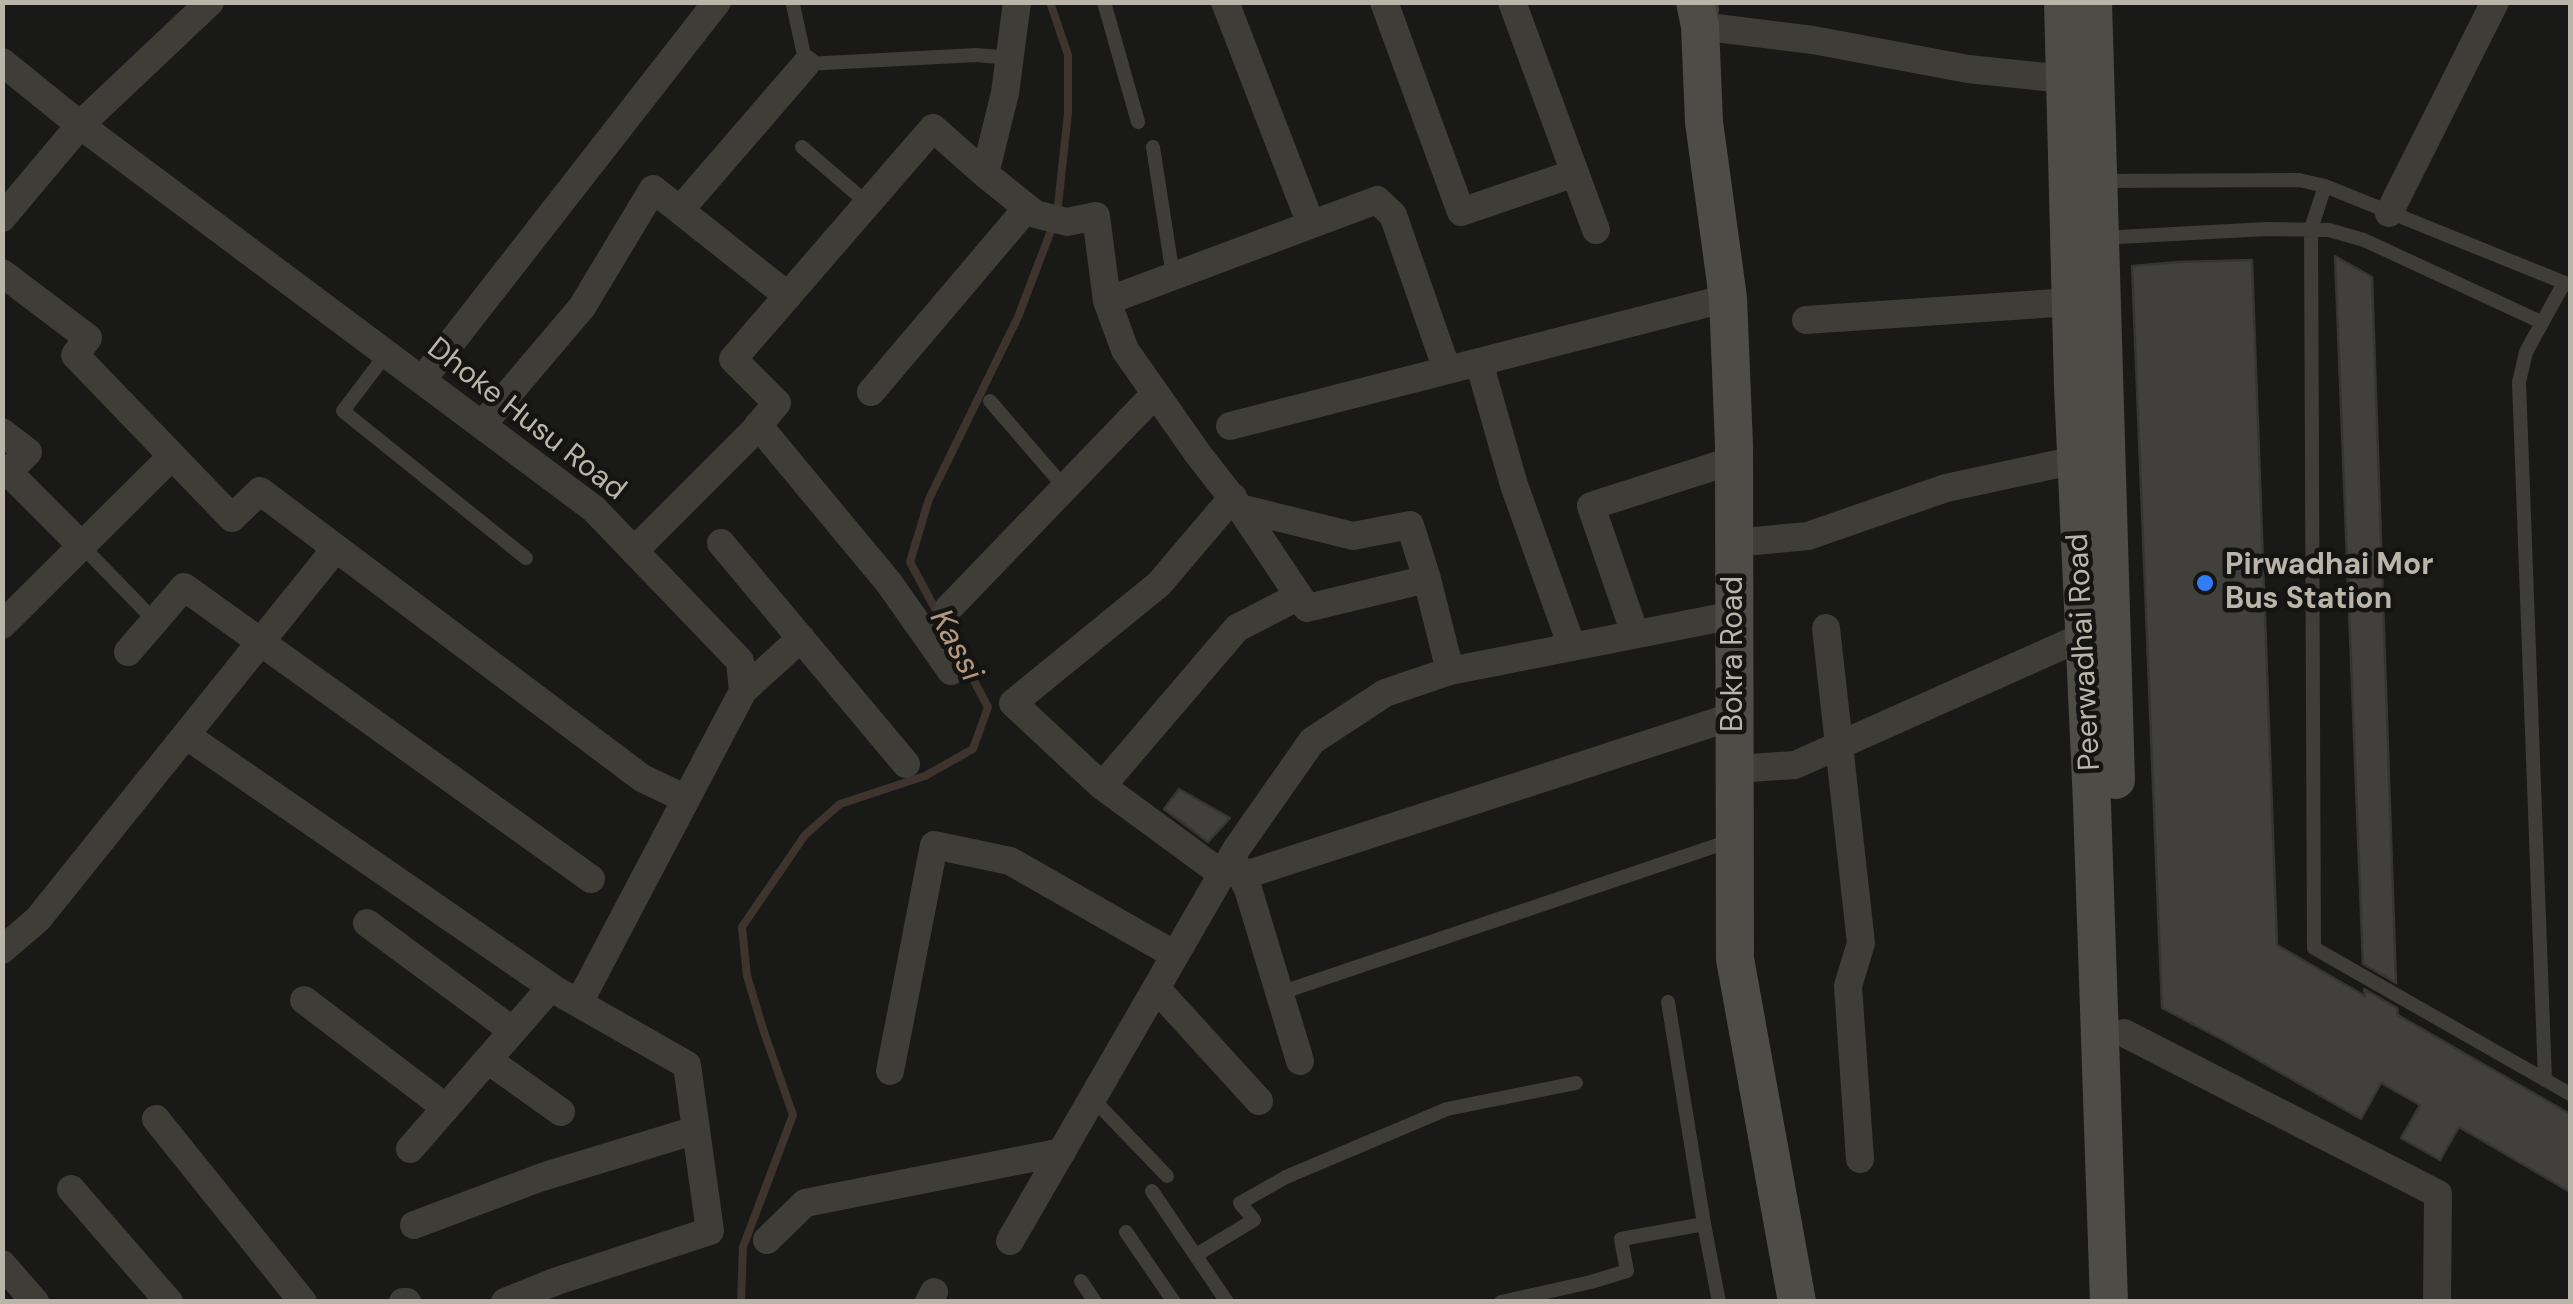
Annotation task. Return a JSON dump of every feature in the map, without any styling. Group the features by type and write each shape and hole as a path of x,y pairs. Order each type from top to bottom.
{"main road":[{"name":"Peerwadhai Road","path":"2064,2 2066,79 2084,182 2085,238 2071,302 2109,1302"},
{"path":"2084,182 2094,2"},
{"name":"Bokra Road","path":"1700,10 1704,122 1728,298 1734,460 1735,959 1797,1302"},
{"path":"2085,238 2124,1033 2133,1302"}],"street":[{"path":"2,218 80,125 210,2"},
{"path":"422,380 717,2"},
{"path":"985,174 1005,93 1018,2"},
{"path":"1225,2 1305,209"},
{"path":"1384,2 1461,212 1575,173"},
{"path":"1512,2 1596,230"},
{"path":"2390,213 2495,2"},
{"path":"1700,10 1813,40 1968,69 2066,79"},
{"name":"Dhoke Husu Road","path":"2,62 80,125 594,510 740,661 744,691"},
{"path":"680,210 806,64"},
{"path":"634,551 777,403 733,359 933,128 1035,214 1067,222 1096,216 1107,301 1125,350 1237,502 1307,608 1427,579"},
{"path":"482,425 582,307 653,189 788,296"},
{"path":"1107,301 1376,200 1394,216 1447,370"},
{"path":"871,392 1027,208"},
{"path":"2,273 88,338 75,356 232,518 260,491 642,778 686,799"},
{"path":"1230,426 1728,298"},
{"path":"1806,320 2071,302"},
{"path":"1479,362 1514,485 1572,647"},
{"path":"948,609 1156,394"},
{"path":"758,425 889,582 951,671"},
{"path":"2,432 28,452 8,472 81,545"},
{"path":"2,625 172,456"},
{"path":"1635,634 1591,506 1734,460"},
{"path":"1734,543 1808,536 1946,488 2076,460"},
{"path":"1237,502 1353,536 1410,525 1450,670"},
{"path":"1237,502 1159,584 1013,703 1102,786 1232,869 1248,889 1300,1061"},
{"path":"722,543 906,764"},
{"path":"3,949 38,919 336,548"},
{"path":"128,652 184,587 591,879"},
{"path":"1102,786 1236,628 1299,596"},
{"path":"1010,1241 1156,988 1312,741 1385,693 1450,670 1734,615"},
{"path":"1826,628 1860,943 1848,986 1860,1160"},
{"path":"1734,769 1795,765 2084,636"},
{"path":"583,996 744,691 801,638"},
{"path":"1232,869 1734,716"},
{"path":"187,736 551,987 687,1065 710,1231 542,1295 505,1302"},
{"path":"890,1071 934,845 1010,861 1176,955"},
{"path":"367,922 513,1031"},
{"path":"410,1149 551,987"},
{"path":"1156,988 1259,1100"},
{"path":"304,1000 446,1108"},
{"path":"2124,1033 2438,1194 2437,1302"},
{"path":"488,1060 561,1112"},
{"path":"156,1119 304,1302"},
{"path":"414,1224 542,1177 696,1130"},
{"path":"766,1240 806,1203 1062,1152"},
{"path":"72,1189 169,1302"},
{"path":"2,1264 35,1302"}],"lane":[{"path":"1104,2 1138,122"},
{"path":"793,5 806,64 976,55 1010,58"},
{"path":"1153,146 1173,276"},
{"path":"802,147 867,204"},
{"path":"2084,182 2299,180 2325,186 2567,284 2526,352 2519,382 2546,1080"},
{"path":"2325,186 2311,229 2314,948 2568,1090"},
{"path":"2085,238 2267,229 2328,230 2364,240 2541,322"},
{"path":"387,353 342,411 526,558"},
{"path":"990,402 1065,488"},
{"path":"81,545 155,621"},
{"path":"1280,993 1735,839"},
{"path":"1668,1002 1719,1302"},
{"path":"1196,1256 1254,1220 1240,1204 1286,1177 1448,1109 1576,1083"},
{"path":"1092,1098 1166,1176"},
{"path":"1152,1192 1228,1302"},
{"path":"1501,1302 1627,1272 1621,1239 1704,1224"},
{"path":"1126,1232 1174,1302"},
{"path":"1080,1282 1095,1302"}],"building":[{"path":"2335,256 2372,277 2396,983 2363,964"},
{"name":"Pirwadhai Mor Bus Station","path":"2252,260 2277,945 2365,996 2364,989 2397,1008 2398,1015 2570,1114 2570,1192 2459,1127 2440,1160 2401,1138 2420,1105 2381,1083 2361,1119 2162,1008 2132,266"},
{"path":"1179,789 1230,818 1208,842 1164,809"}],"waterway":[{"name":"Kassi","path":"741,1302 743,1247 793,1115 747,976 742,927 805,835 840,804 925,776 973,749 988,707 910,562 929,499 1018,317 1057,215 1068,113 1068,55 1050,2"}],"place":[{"name":"Pirwadhai Mor Bus Station","path":"2205,583"}]}
